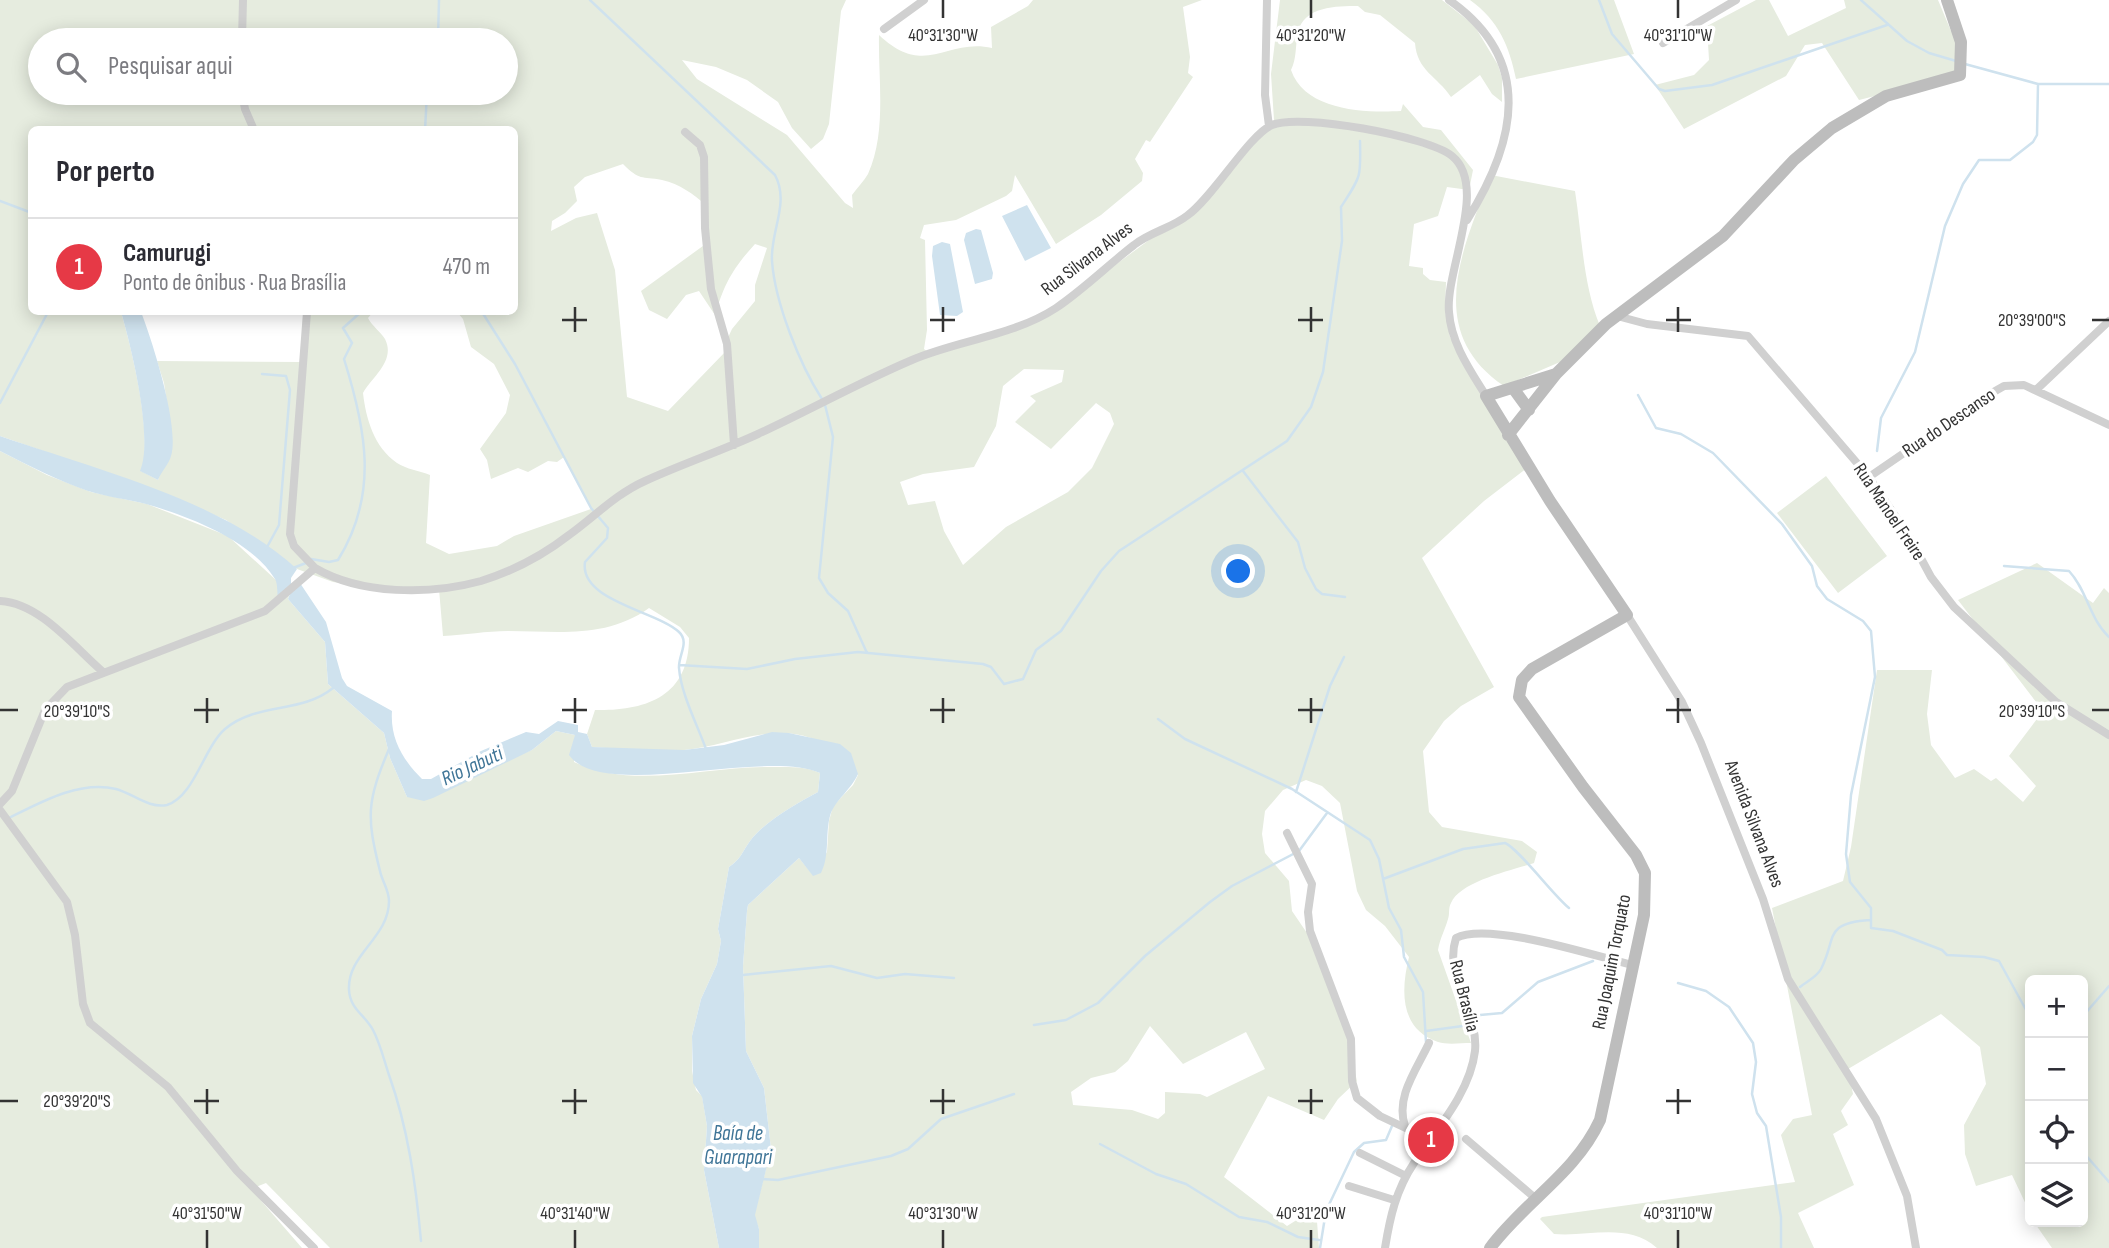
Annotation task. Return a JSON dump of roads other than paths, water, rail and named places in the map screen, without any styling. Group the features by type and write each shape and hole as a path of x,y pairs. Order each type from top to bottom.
{"street":[{"path":"242,28 243,0"},
{"path":"884,29 924,0"},
{"path":"1267,0 1264,85 1269,126 1289,121 1380,132 1437,148 1455,158 1466,181 1465,223 1452,272 1448,307 1450,323 1461,354 1508,435 1556,374 1618,316 1723,236 1794,160 1832,128 1886,96 1955,79 1962,73 1961,43 1947,0"},
{"path":"1449,0 1470,16 1489,39 1509,82 1500,155 1481,197 1465,223"},
{"path":"1663,43 1722,4 1736,0"},
{"path":"244,105 252,126"},
{"name":"Rua Silvana Alves","path":"315,569 335,579 383,588 461,585 507,571 536,558 645,481 734,445 915,359 1043,316 1104,271 1135,244 1188,216 1269,126"},
{"path":"685,132 700,145 704,157 704,215 711,289 727,344 734,445"},
{"path":"0,804 12,791 46,710 73,683 256,615 285,597 315,569 293,546 290,534 307,315"},
{"name":"Rua Manoel Freire","path":"1618,316 1647,324 1748,336 1869,477 1910,538 1931,576 1954,607 2056,702 2109,735"},
{"path":"2036,390 2109,321"},
{"path":"1486,396 1556,374"},
{"name":"Rua do Descanso","path":"1869,477 2004,386 2018,384 2036,390 2109,425"},
{"path":"1513,388 1529,410"},
{"name":"Avenida Silvana Alves","path":"1508,435 1682,702 1763,899 1788,979 1876,1119 1907,1196 1916,1248"},
{"path":"0,601 20,605 39,616 103,672"},
{"name":"Rua Joaquim Torquato","path":"1490,1248 1535,1198 1579,1158 1600,1120 1644,915 1645,873 1636,855 1542,732 1519,697 1518,688 1532,669 1627,615"},
{"path":"0,810 65,897 72,918 83,1004 90,1023 173,1092 237,1171 314,1248"},
{"path":"1287,834 1312,884 1308,912 1310,931 1351,1039 1352,1081 1357,1098 1380,1116 1431,1140"},
{"name":"Rua Brasília","path":"1385,1248 1394,1200 1406,1176 1450,1110 1475,1054 1475,1040 1454,973 1452,949 1456,938 1464,934 1499,935 1632,965"},
{"path":"1405,1126 1401,1114 1404,1096 1429,1043"},
{"path":"1466,1139 1535,1198"},
{"path":"1360,1153 1406,1176"},
{"path":"1349,1186 1394,1200"}],"water":[{"path":"1027,205 1051,248 1025,261 1002,216"},
{"path":"981,230 993,273 992,279 975,284 964,240 966,233"},
{"path":"942,242 950,244 963,312 957,316 940,315 932,256 933,246"},
{"path":"122,315 142,315 158,362 172,425 171,456 158,480 140,471 144,456 143,416"},
{"name":"Baía de Guarapari","path":"0,436 195,505 232,523 297,569 291,578 291,589 300,583 326,622 342,678 347,686 392,711 393,731 399,748 422,779 431,779 481,751 526,732 539,734 558,721 578,725 578,732 587,734 592,747 684,750 724,745 772,732 840,744 851,753 858,774 830,816 826,859 821,873 813,876 799,858 748,905 743,966 746,1051 764,1088 771,1149 755,1215 759,1229 759,1248 719,1248 704,1170 707,1126 702,1097 693,1083 692,1036 701,999 717,964 721,941 718,929 729,867 756,834 772,820 818,792 820,773 794,767 762,766 648,775 615,774 587,768 569,755 575,735 556,731 532,750 433,798 424,801 407,797 390,758 384,733 328,684 325,642 288,599 291,591 278,600 275,579 251,553 217,531 180,515 88,491 43,472 0,451"}],"waterway":[{"path":"438,28 439,0"},
{"path":"590,0 775,175 781,196 772,250 774,278 790,333 805,369 822,399"},
{"path":"1599,0 1612,34 1659,89 1665,91 1712,85 1887,25"},
{"path":"1861,0 1907,41 1929,53 1956,61"},
{"path":"1965,64 2038,84 2109,84"},
{"path":"1877,451 1881,418 1915,352 1945,226 1963,184 1979,160 2010,160 2033,142 2037,135 2038,84"},
{"path":"425,126 426,105"},
{"path":"679,665 747,669 795,659 858,652 983,664 991,667 1004,684 1023,679 1036,650 1061,631 1101,571 1119,551 1287,441 1311,407 1323,372 1342,241 1341,207 1358,176 1360,141"},
{"path":"0,201 28,212"},
{"path":"0,403 46,315"},
{"path":"311,559 329,562 338,560 351,535 364,486 363,436 344,359 352,343 343,328 358,315"},
{"path":"484,315 515,364 591,508 608,528 607,538 585,562 586,575 606,596 668,625 682,636 684,645 679,663 680,678 706,749"},
{"path":"262,374 286,376 290,390 279,525 266,549"},
{"path":"1638,395 1656,428 1681,434 1713,453 1782,524 1812,566 1817,586 1827,599 1863,621 1871,631 1875,677 1851,795 1846,854 1850,882 1871,908 1871,928 1893,931 1942,950 1947,955 1984,957 1999,961 2025,1008"},
{"path":"825,405 833,437 819,578 828,593 848,611 867,653"},
{"path":"1243,471 1298,542 1305,568 1316,589 1322,594 1345,597"},
{"path":"293,568 306,563"},
{"path":"2004,566 2069,571 2109,637"},
{"path":"1296,792 1330,686 1344,657"},
{"path":"9,818 61,794 89,787 116,789 147,803 167,805 176,800 192,782 211,747 225,729 251,715 307,702 333,688"},
{"path":"1158,719 1185,739 1292,789 1370,840 1379,859 1389,908 1401,930 1404,957 1423,992 1426,1042"},
{"path":"389,749 376,782 371,809 375,852 389,897 387,914 376,936 354,966 349,990 355,1007 370,1025 380,1046 396,1095 410,1157 421,1241"},
{"path":"1034,1025 1066,1020 1098,1003 1145,956 1210,902 1232,886 1299,851 1327,813"},
{"path":"1383,879 1463,849 1505,843 1519,854 1569,908"},
{"path":"1800,987 1819,972 1838,929 1855,922 1870,920"},
{"path":"1475,1020 1480,1015 1502,1013 1538,982 1593,961"},
{"path":"743,975 831,966 877,978 905,974 954,978"},
{"path":"1678,983 1706,991 1729,1007 1753,1043 1756,1062 1752,1094 1757,1113 1766,1126 1781,1217 1781,1248"},
{"path":"2088,1010 2109,986"},
{"path":"1426,1031 1470,1025"},
{"path":"761,1179 778,1180 891,1156 908,1149 941,1119 1014,1094"},
{"path":"1320,1248 1326,1211 1354,1152 1364,1143 1386,1140 1392,1126"},
{"path":"1100,1144 1156,1174 1186,1184 1239,1217 1267,1222 1298,1237 1319,1240"},
{"path":"2088,1158 2109,1182"}],"place":[{"name":"Camurugi","path":"1431,1140"}],"water label":[{"name":"Rio Jabuti","path":"472,766"}]}
